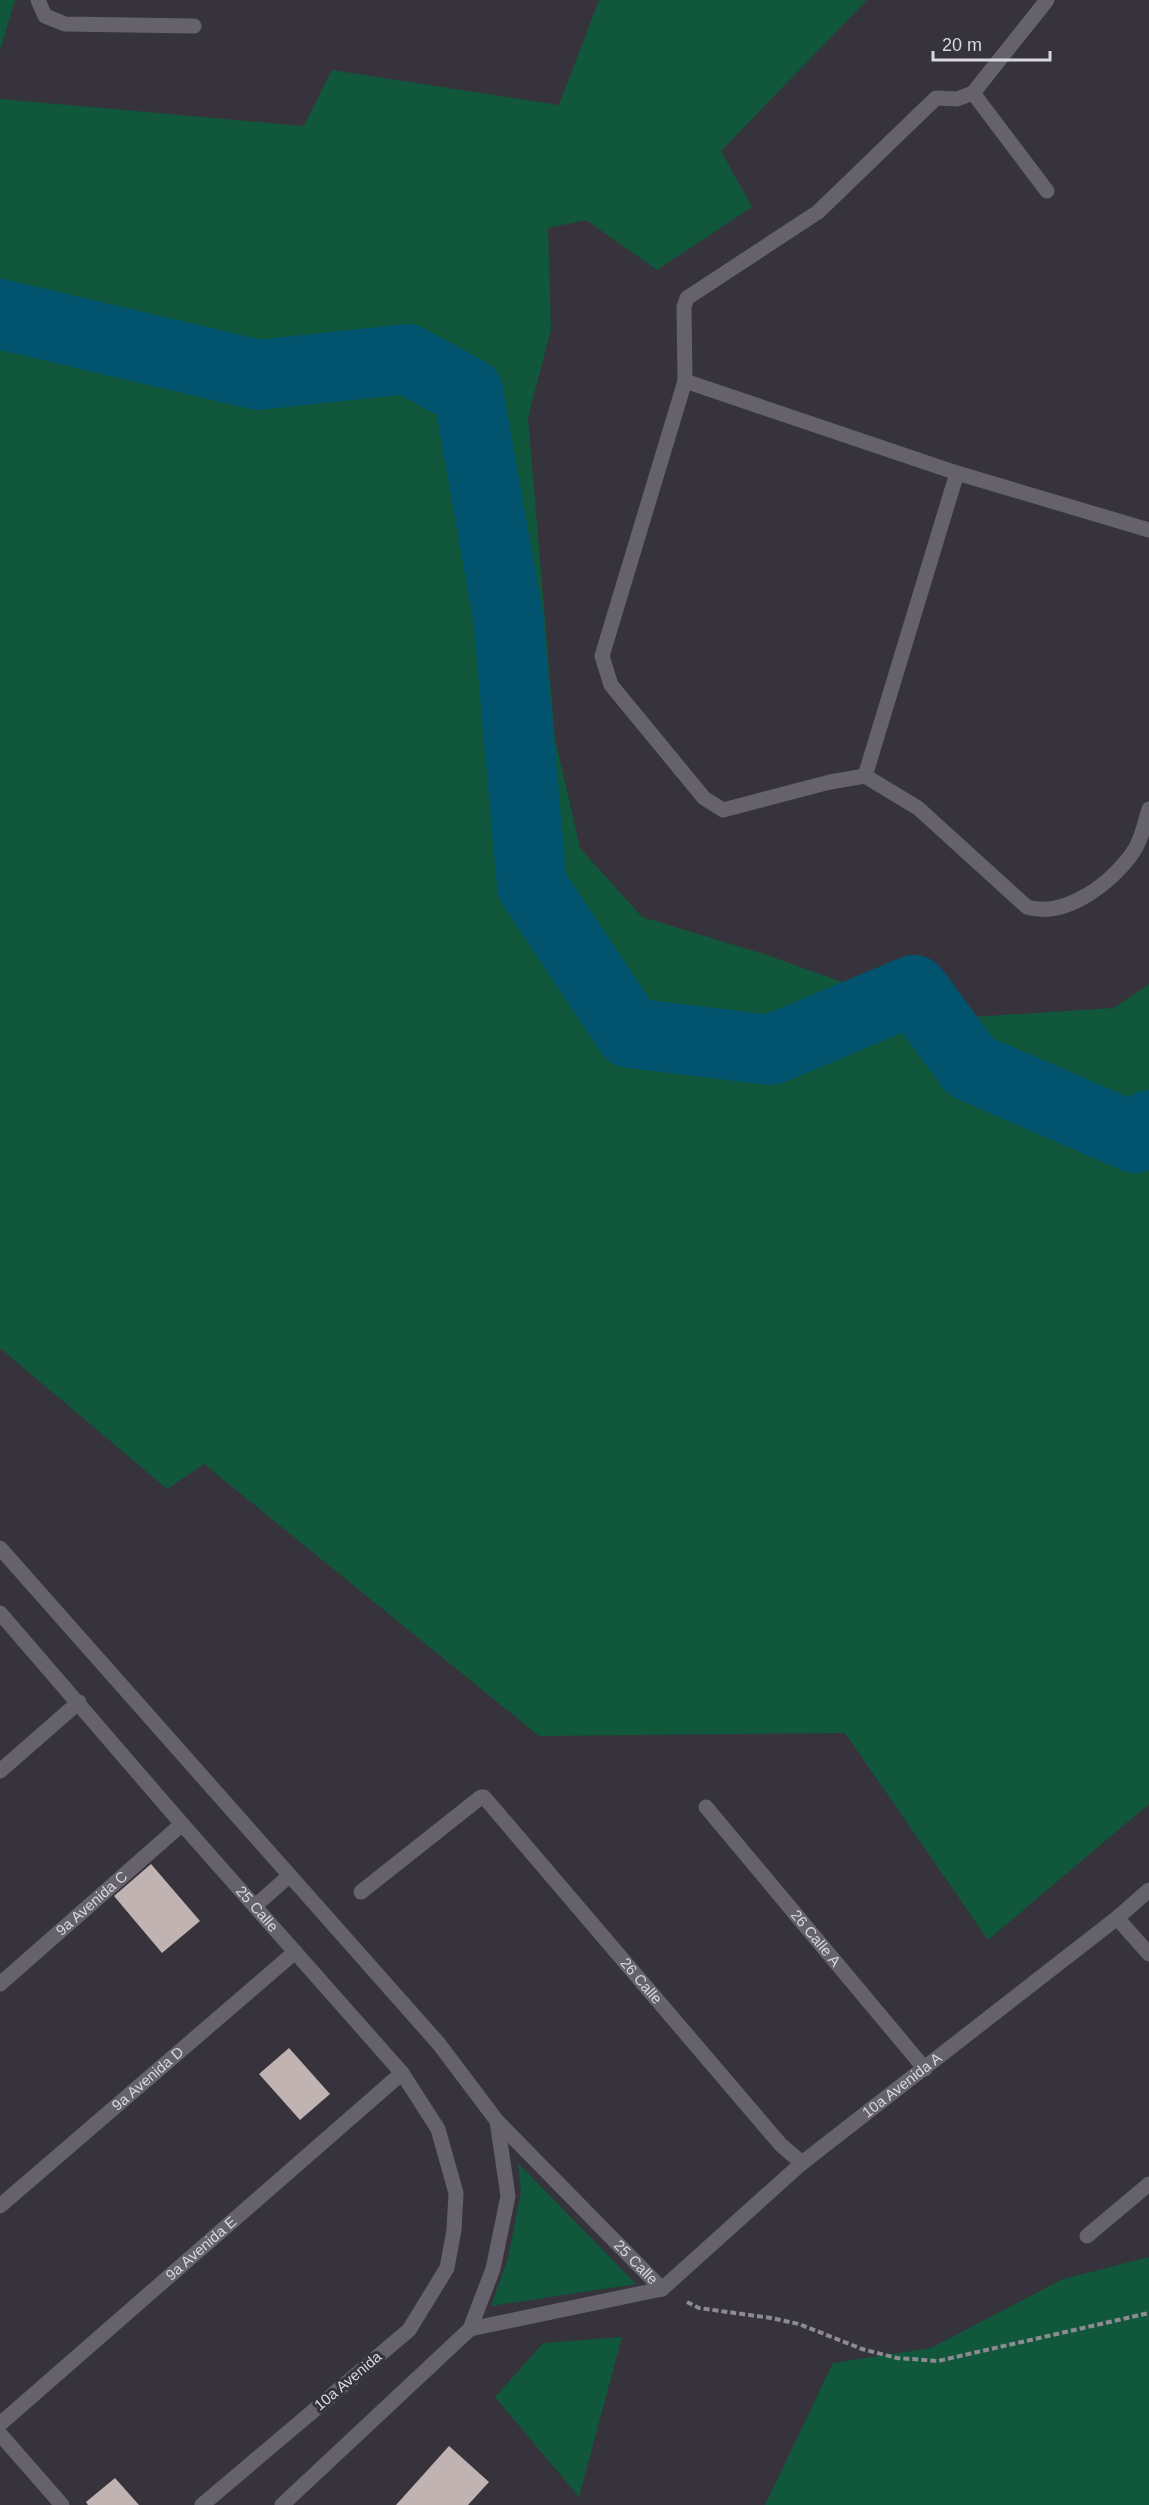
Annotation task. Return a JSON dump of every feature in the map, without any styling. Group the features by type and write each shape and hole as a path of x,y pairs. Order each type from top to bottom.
{"street":[{"path":"39,0 45,16 65,24 194,26"},
{"path":"1047,0 974,93 957,99 936,98 818,212 687,298 684,307 685,381 602,656 611,685 704,798 723,810 830,782 865,776 918,808 1027,907 1038,910 1053,909 1087,897 1125,864 1137,847 1149,809"},
{"path":"974,93 1047,191"},
{"path":"685,381 957,473 1149,530"},
{"path":"865,776 957,473"},
{"name":"25 Calle","path":"0,1548 439,2044 497,2121 662,2289"},
{"name":"25 Calle","path":"0,1613 182,1824 402,2073 438,2129 456,2193 454,2230"},
{"path":"0,1772 79,1702"},
{"name":"26 Calle","path":"361,1892 481,1797 484,1797 782,2145 802,2163"},
{"name":"26 Calle A","path":"706,1807 925,2069"},
{"name":"9a Avenida C","path":"0,1984 182,1824"},
{"path":"255,1906 289,1876"},
{"name":"10a Avenida A","path":"662,2289 802,2163 1118,1918 1149,1890"},
{"path":"1118,1918 1149,1954"},
{"name":"9a Avenida D","path":"0,2206 295,1952"},
{"name":"9a Avenida E","path":"0,2424 402,2073"},
{"name":"25 Calle","path":"470,2330 493,2269 508,2196 497,2121"},
{"path":"1087,2236 1149,2184"},
{"name":"10a Avenida","path":"202,2505 409,2330 447,2268 454,2230"},
{"name":"25 Calle","path":"470,2330 662,2289"},
{"path":"282,2505 470,2330"},
{"path":"0,2434 62,2505"}],"path":[{"path":"662,2289 699,2308 799,2324 862,2349 897,2358 938,2361 1149,2313"}],"green space":[{"path":"0,0 15,0 0,51"},
{"path":"599,0 867,0 721,151 752,207 657,270 586,220 548,228 551,329 528,418 555,739 580,848 642,917 764,954 878,995 972,1017 1114,1008 1149,984 1149,1804 988,1940 845,1733 539,1736 204,1464 167,1489 0,1348 0,99 304,126 332,70 559,105"},
{"path":"518,2163 636,2284 491,2306 508,2258 521,2192"},
{"path":"1149,2257 1149,2505 765,2505 833,2363 931,2348 1063,2279"},
{"path":"622,2337 579,2497 495,2397 543,2343"}],"building":[{"path":"151,1864 200,1921 162,1953 114,1896"},
{"path":"289,2048 330,2094 300,2120 259,2074"},
{"path":"449,2446 489,2482 468,2505 396,2505"},
{"path":"115,2478 139,2505 88,2505 86,2502"}],"waterway":[{"path":"0,314 258,375 407,359 468,392 508,616 532,886 630,1033 771,1050 914,990 971,1067 1135,1138 1149,1125"}]}
